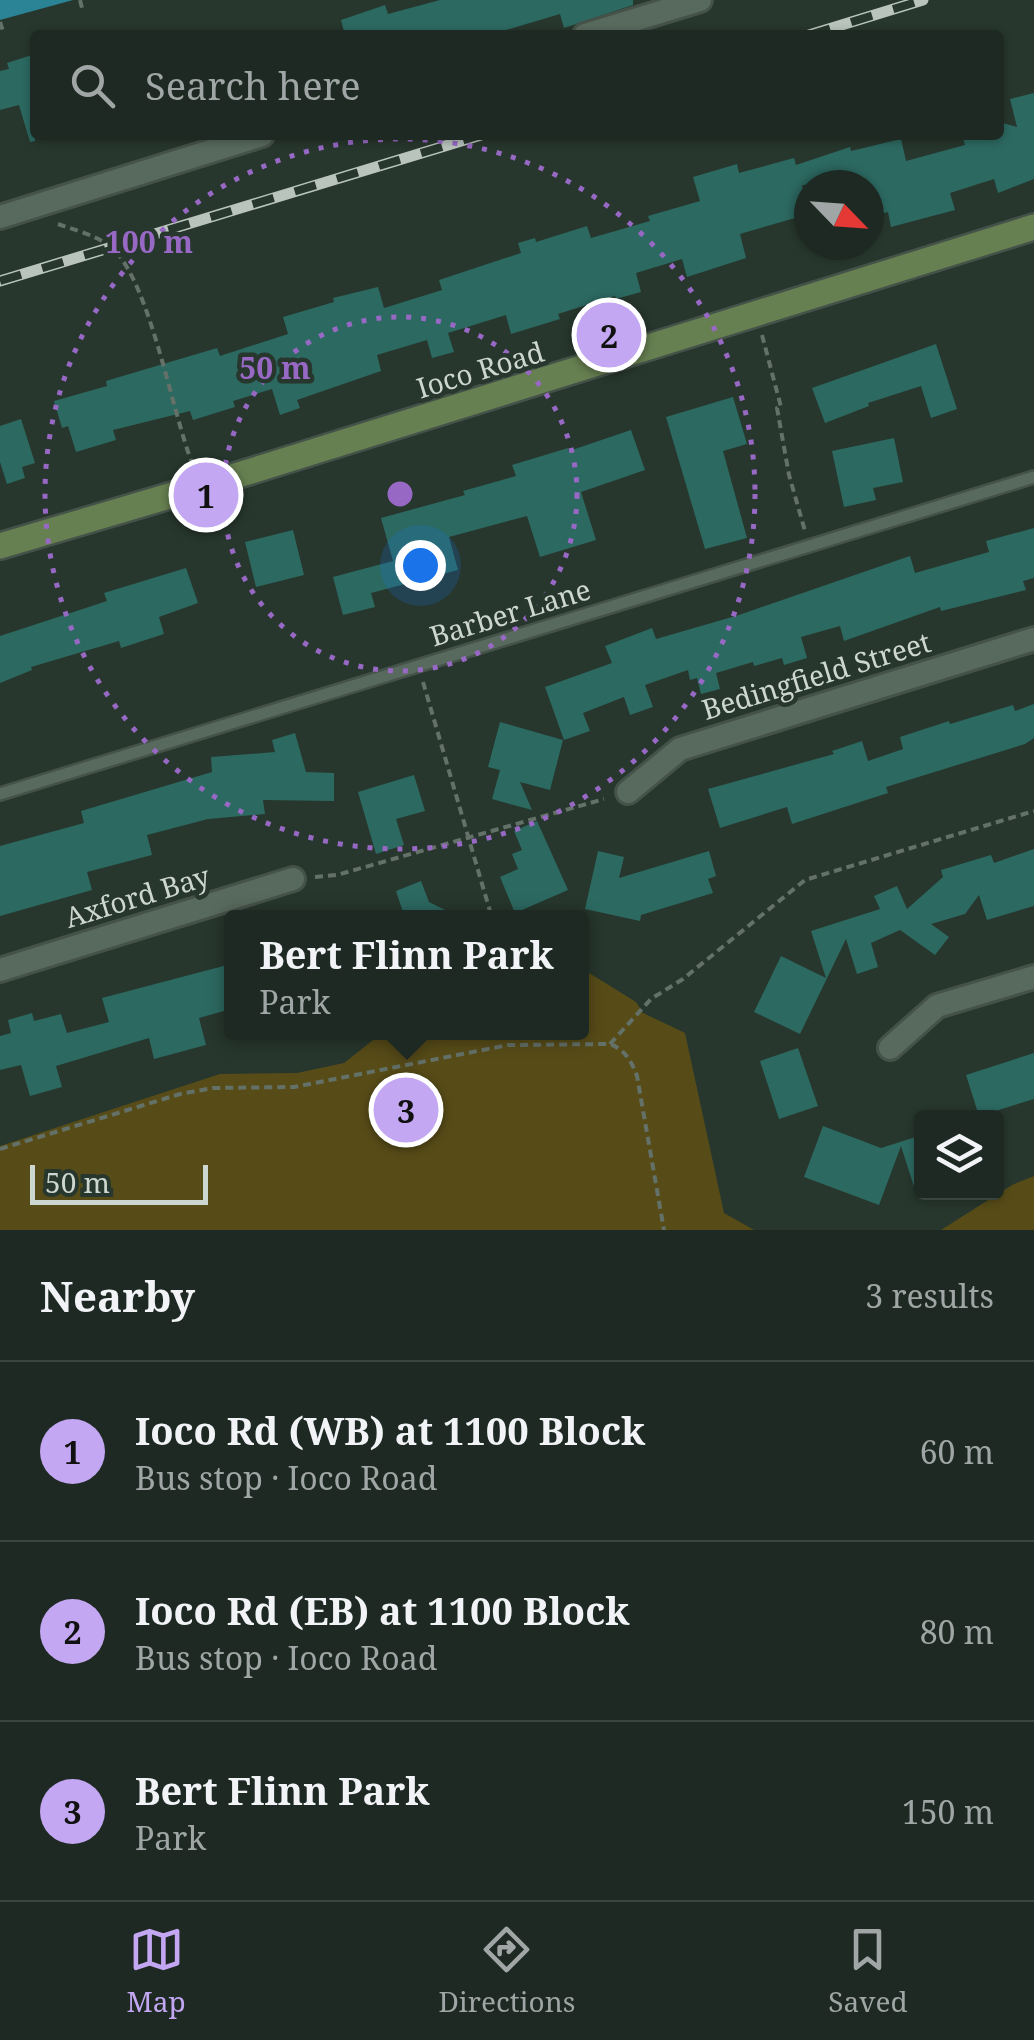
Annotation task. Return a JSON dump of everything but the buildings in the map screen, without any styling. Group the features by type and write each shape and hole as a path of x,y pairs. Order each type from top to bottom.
{"main road":[{"name":"Ioco Road","path":"0,546 1034,227"}],"street":[{"path":"601,30 700,0"},
{"path":"10,214 246,140"},
{"name":"Bedingfield Street","path":"628,792 680,749 1034,639"},
{"name":"Axford Bay","path":"0,970 293,879"},
{"path":"890,1048 937,1006 1034,977"}],"lane":[{"name":"Barber Lane","path":"0,794 1034,476"}],"path":[{"path":"80,0 84,12"},
{"path":"0,22 4,34"},
{"path":"10,214 99,239 121,258 137,288 190,460 203,486"},
{"path":"762,334 781,407 777,408 798,510"},
{"path":"424,684 490,910"},
{"path":"293,879 338,876 628,792"},
{"path":"610,1044 651,999 683,979 805,880 1034,811"},
{"path":"534,1040 535,1044"},
{"path":"0,1149 196,1090 294,1087 508,1045 610,1044 621,1048 637,1076 664,1230"}],"shaded area":[{"path":"589,973 636,1002 643,1013 685,1033 724,1213 754,1230 0,1230 0,1146 220,1074 297,1073 344,1063 373,1040 589,1040"},
{"path":"1034,1176 1034,1230 941,1230 988,1200 1004,1200 1004,1190"}],"water":[{"path":"0,0 73,0 0,20"}],"railway":[{"path":"825,30 923,0"},
{"path":"0,281 465,140"}],"place":[{"name":"Ioco Rd (EB) at 1100 Block","path":"609,335"},
{"name":"Ioco Rd (WB) at 1100 Block","path":"206,495"},
{"name":"Bert Flinn Park","path":"406,1110"}]}
